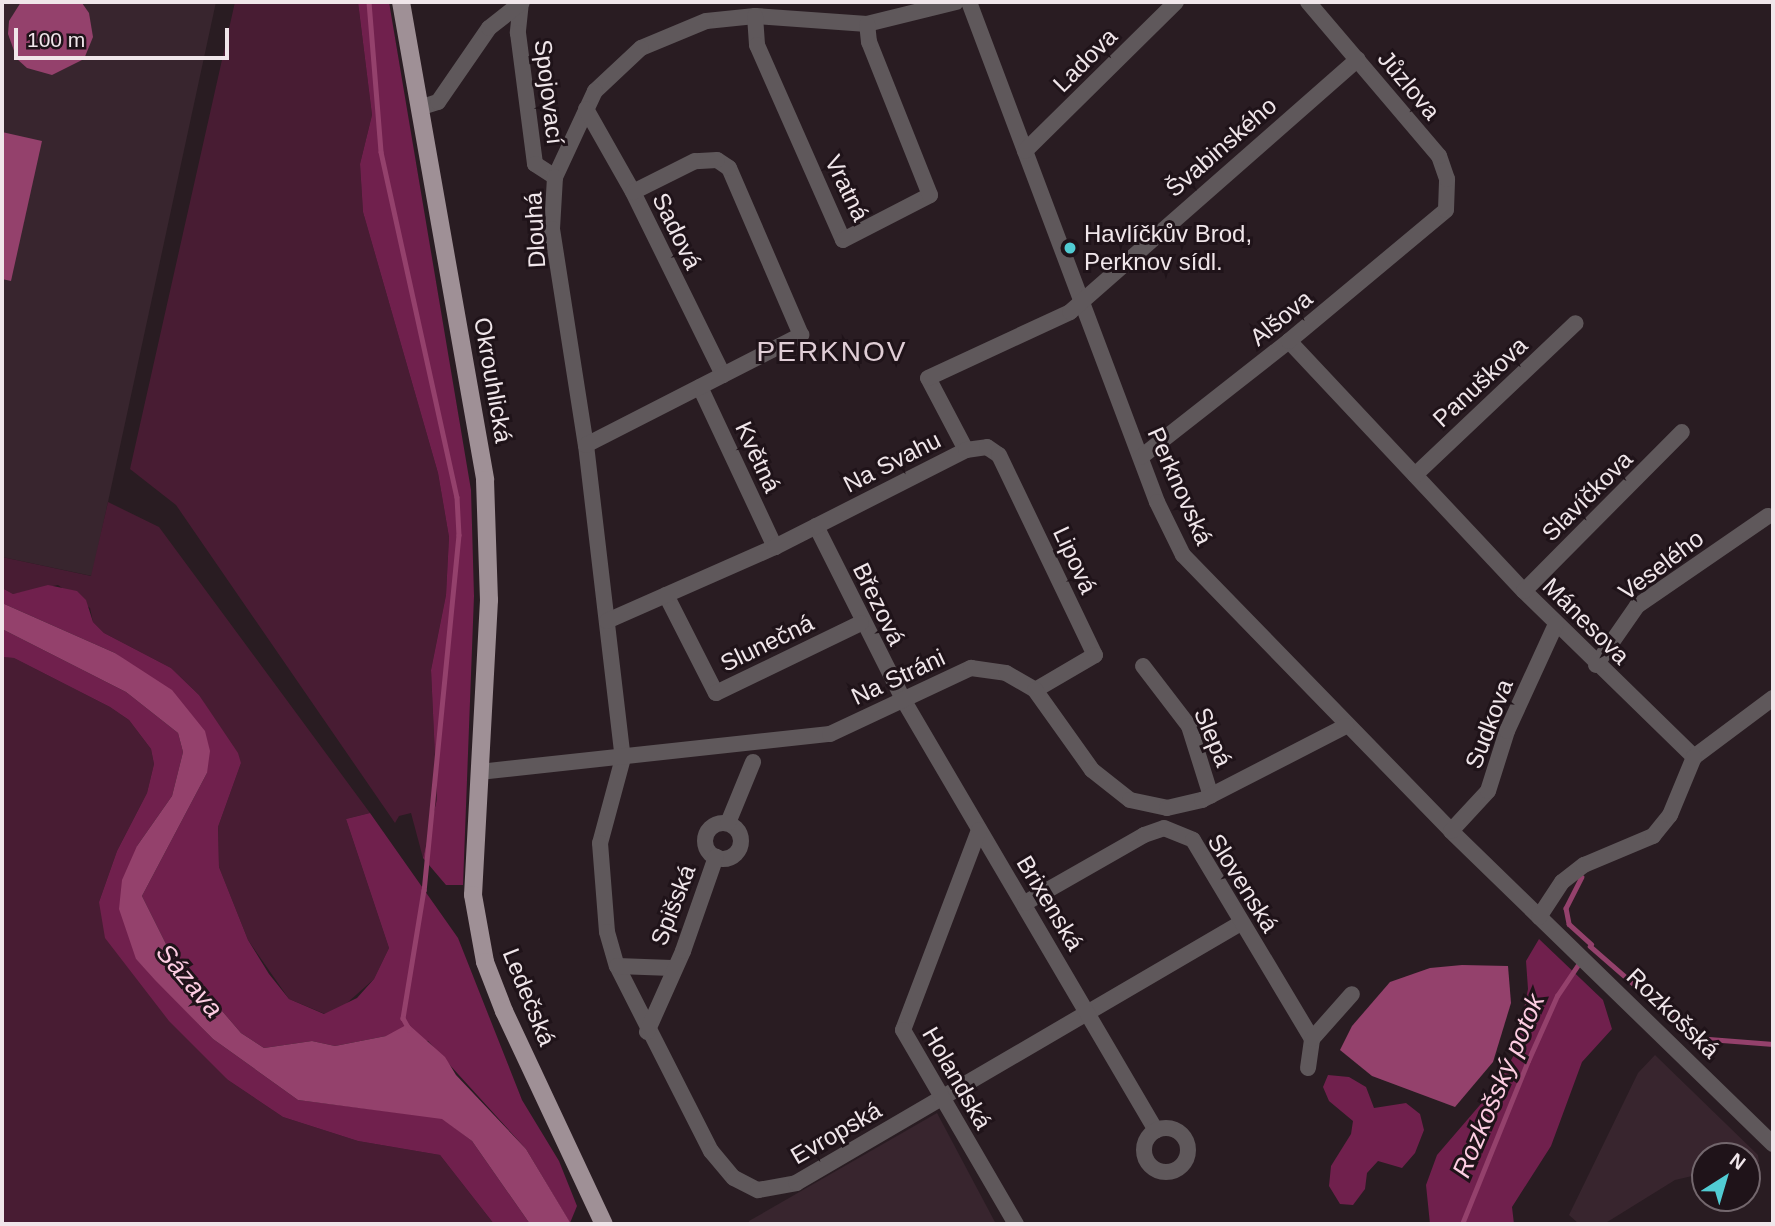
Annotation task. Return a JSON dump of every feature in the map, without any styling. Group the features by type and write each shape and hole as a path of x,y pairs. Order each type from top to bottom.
{"main road":[{"name":"Okrouhlická","path":"401,2 485,480 489,600 479,772"},
{"name":"Ledečská","path":"479,772 473,895 485,962 604,1224"}],"street":[{"name":"Spojovací","path":"419,107 438,102 489,28 522,2"},
{"name":"Spojovací","path":"522,2 518,33 535,164 555,177"},
{"name":"Dlouhá","path":"623,758 586,445 552,229 555,177 586,109 608,76 641,48 706,21 755,16 867,24 956,2"},
{"name":"Perknovská","path":"969,2 1140,457 1172,534 1198,575 1539,917"},
{"name":"Ladova","path":"1026,151 1176,2"},
{"name":"Jůzlova","path":"1308,2 1438,156 1447,179 1446,210"},
{"name":"Vratná","path":"755,16 757,45 843,240 930,195 869,42 867,24"},
{"name":"Švabinského","path":"1081,298 1358,59"},
{"name":"Sadová","path":"586,109 633,192 723,375"},
{"path":"586,445 802,335 734,175 717,160 695,161 633,192"},
{"name":"Alšova","path":"1140,457 1290,341 1446,210"},
{"name":"Na Svahu","path":"607,621 775,547 966,450 929,379 1070,312 1081,298"},
{"name":"Panuškova","path":"1415,475 1576,323"},
{"name":"Mánesova","path":"1290,341 1556,624 1694,757"},
{"name":"Květná","path":"701,387 775,547"},
{"name":"Slavíčkova","path":"1524,591 1682,432"},
{"name":"Lipová","path":"966,450 987,447 999,455 1094,655 1035,690"},
{"name":"Veselého","path":"1596,665 1637,606 1768,516"},
{"name":"Březová","path":"816,526 861,623 904,701"},
{"name":"Slunečná","path":"666,595 716,693 861,623"},
{"name":"Sudkova","path":"1451,831 1488,791 1507,731 1556,624"},
{"name":"Slepá","path":"1143,666 1189,726 1212,796"},
{"name":"Na Stráni","path":"479,772 830,734 971,667 1006,673 1035,690 1092,770 1129,800 1167,808 1212,796 1346,726"},
{"path":"1539,917 1562,882 1584,865 1653,835 1670,815 1694,757 1773,698"},
{"name":"Brixenská","path":"904,701 1156,1130"},
{"name":"Evropská","path":"623,758 600,843 607,932 617,966 647,1032 711,1151 734,1178 758,1190 796,1183 1241,923"},
{"name":"Spišská","path":"728,823 753,762"},
{"name":"Spišská","path":"728,823 738,830 740,845 731,857 716,857 706,849 706,832 716,824 728,823"},
{"name":"Slovenská","path":"1025,903 1164,828 1194,840 1312,1039"},
{"name":"Holandská","path":"979,830 903,1030 1016,1224"},
{"name":"Spišská","path":"647,1032 672,968 683,951 716,857"},
{"name":"Rozkošská","path":"1539,917 1773,1143"},
{"name":"Spišská","path":"617,966 672,968"},
{"path":"1308,1068 1312,1039 1352,994"}],"shaded area":[{"path":"2,2 216,2 92,576 2,557"},
{"path":"235,2 358,2 372,115 360,164 363,212 438,473 449,537 446,595 431,670 437,799 423,858 411,813 399,816 395,823 176,505 130,469"},
{"path":"358,2 389,2 471,490 474,596 463,885 446,885 423,858 437,799 431,670 446,595 449,537 438,473 363,212 360,164 372,115"},
{"path":"108,502 159,527 370,813 346,819 389,948 374,979 338,1011 325,1014 289,999 248,940 219,867 218,827 241,763 199,695 171,668 104,633 93,622 90,608 58,585 13,594 2,588 2,557 91,576"},
{"path":"48,585 77,591 86,600 93,622 104,633 171,668 199,695 238,753 241,763 218,827 219,867 248,940 269,974 289,999 324,1014 357,998 374,979 389,948 346,819 370,813 458,938 522,1100 559,1161 577,1206 570,1223 526,1149 428,1041 386,1036 335,1046 312,1041 264,1048 241,1033 168,948 142,896 207,773 131,665 115,653 2,603 2,588 13,594"},
{"path":"2,629 126,692 178,733 183,752 172,796 137,846 136,959 213,1039 298,1100 442,1118 472,1141 530,1224 494,1224 440,1155 358,1141 283,1117 228,1080 169,1021 105,938 99,902 117,851 147,793 154,764 151,749 129,720 110,707 14,658 2,657"},
{"path":"2,657 14,658 110,707 129,720 151,749 154,764 147,793 117,851 99,902 228,1080 283,1117 358,1141 440,1155 494,1224 2,1224"},
{"path":"1539,939 1603,1000 1612,1029 1582,1062 1551,1146 1512,1207 1514,1224 1430,1224 1426,1185 1437,1155 1498,1084 1515,1053 1528,989 1526,961"},
{"path":"1655,1055 1745,1142 1691,1142 1691,1176 1675,1180 1604,1224 1579,1224 1569,1215 1638,1073"},
{"path":"1328,1075 1349,1077 1366,1087 1374,1108 1406,1103 1420,1114 1424,1130 1415,1153 1402,1168 1378,1161 1367,1173 1365,1189 1353,1205 1340,1204 1329,1186 1331,1166 1351,1134 1353,1121 1329,1101 1323,1087"},
{"path":"937,1113 996,1224 748,1224 749,1221"}],"water":[{"path":"21,2 82,3 89,13 93,37 84,59 52,75 27,68 17,59 8,34 9,21"},
{"path":"2,132 42,141 11,281 2,279"},
{"name":"Sázava","path":"2,603 115,653 172,690 205,731 210,751 207,773 142,896 168,948 241,1033 264,1048 312,1041 335,1046 386,1036 408,1024 445,1057 456,1075 526,1149 571,1224 530,1224 472,1141 442,1119 298,1100 213,1039 155,980 136,959 119,909 122,880 137,846 172,796 183,752 178,733 126,692 2,629"},
{"path":"1462,965 1508,966 1511,1003 1493,1062 1455,1107 1372,1076 1340,1050 1352,1026 1390,982 1430,968"}],"waterway":[{"path":"369,2 381,152 457,497 459,535 424,890 403,1018 409,1029"},
{"path":"1582,877 1566,908 1569,924 1591,944"},
{"name":"Rozkošský potok","path":"1590,946 1696,1038 1773,1044"},
{"name":"Rozkošský potok","path":"1462,1224 1528,1061 1557,996 1577,966"}],"place":[{"name":"Havlíčkův Brod, Perknov sídl.","path":"1070,248"}],"district":[{"name":"PERKNOV","path":"832,352"}]}
